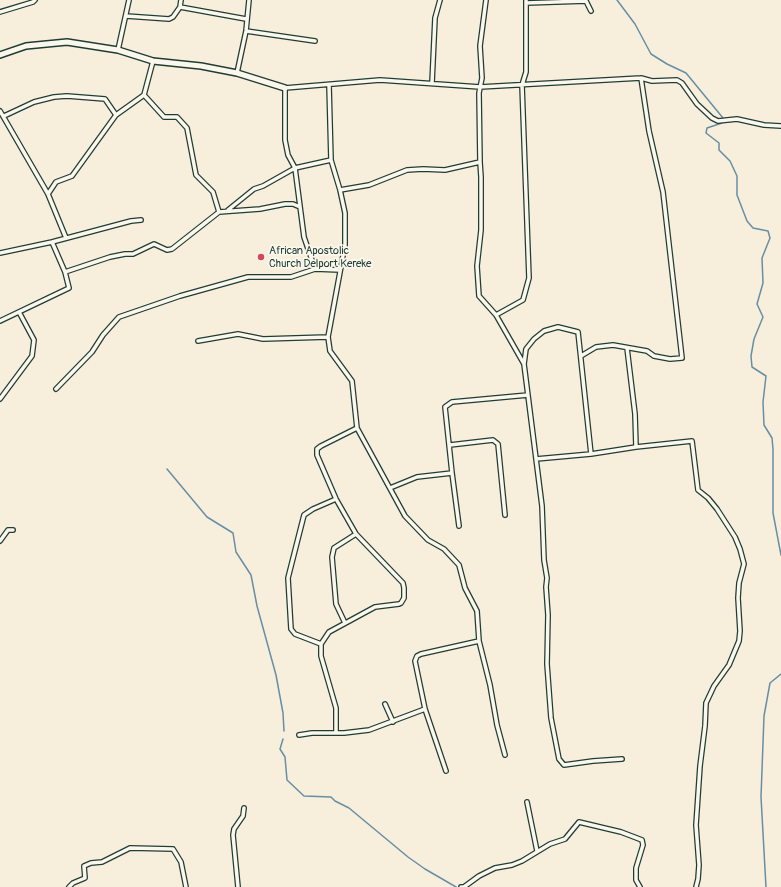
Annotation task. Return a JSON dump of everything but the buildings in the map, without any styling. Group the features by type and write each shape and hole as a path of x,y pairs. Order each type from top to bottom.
{"street":[{"path":"0,12 35,0"},
{"path":"118,50 129,0"},
{"path":"126,16 169,19 173,17 180,7 181,0"},
{"path":"237,73 246,31 246,19 250,0"},
{"path":"432,83 435,18 440,0"},
{"path":"486,0 480,46 482,78 479,93 482,230 477,266 479,296 496,315 524,364"},
{"path":"496,315 523,300 529,278 522,85 526,72 526,1 586,1 591,11"},
{"path":"180,7 246,19"},
{"path":"246,31 315,41"},
{"path":"0,55 26,46 67,42 118,50 153,61 201,66 237,73 285,88 380,80 480,87 641,78 652,81 677,80 682,83 697,104 712,118 718,121 737,119 781,126"},
{"path":"48,194 56,182 72,176 116,115 144,95 153,61"},
{"path":"581,356 596,348 613,345 647,351 654,356 659,357 670,359 682,358 663,192 649,131 641,78"},
{"path":"328,85 331,160 346,213 345,244 328,337 330,351 352,381 357,428 405,516 428,540 444,550 459,565 465,588 477,611 479,641 505,755"},
{"path":"285,88 285,140 288,155 295,168 304,237 315,269"},
{"path":"144,95 164,117 177,117 188,128 196,175 213,192 219,212"},
{"path":"4,116 34,102 54,97 67,96 105,100 116,115"},
{"path":"0,112 4,116 48,194 66,238"},
{"path":"228,210 254,189 263,186 295,168 331,160"},
{"path":"340,190 369,185 408,170 445,170 480,162"},
{"path":"65,272 110,257 133,254 154,244 167,250 172,249 219,212 228,210 260,209 285,204 293,204 300,207"},
{"path":"0,253 52,242 131,221 141,220"},
{"path":"0,321 69,288 65,272 52,242"},
{"path":"56,389 92,352 103,335 119,317 180,296 248,277 291,277 315,269 340,270"},
{"path":"0,399 32,356 34,340 19,312"},
{"path":"590,454 578,332 558,327 544,331 534,339 526,349 524,364 543,520 544,560 547,578 547,664 551,718 559,758 564,765 593,760 622,759"},
{"path":"198,341 238,334 263,339 328,337"},
{"path":"627,348 635,414 636,447"},
{"path":"459,526 445,408 452,402 528,395"},
{"path":"336,732 336,708 321,656 321,644 329,632 375,607 398,604 401,603 404,598 403,583 356,534 336,499 317,455 317,449 321,446 357,428"},
{"path":"450,445 493,440 498,444 505,515"},
{"path":"536,459 590,454 692,441 698,490 708,498 735,537 744,564 740,578 738,598 740,630 739,641 729,665 714,686 706,703 696,825 698,879 696,887"},
{"path":"390,488 417,477 452,473"},
{"path":"321,644 295,634 291,629 288,578 304,515 313,509 336,499"},
{"path":"0,541 8,530 13,530"},
{"path":"345,624 336,604 332,557 334,548 356,534"},
{"path":"446,771 425,709 415,661 417,656 479,641"},
{"path":"384,704 393,722"},
{"path":"299,735 369,730 425,709"},
{"path":"527,802 537,851"},
{"path":"238,887 233,835 234,829 243,816 244,808"},
{"path":"461,887 495,868 512,865 522,861 550,844 565,840 579,822 628,834 641,839 642,842 636,868 636,880 640,887"},
{"path":"68,887 85,878 84,866 91,863 102,862 130,848 173,849 181,862 186,887"}],"waterway":[{"path":"617,0 635,24 651,54 686,73 723,118"},
{"path":"722,123 707,128 706,133 719,143 719,150 730,161 737,176 737,195 747,221 753,228 768,231 770,238 762,258 763,283 757,304 763,317 754,339 751,356 752,367 766,376 763,402 764,425 772,438 773,513 781,555"},
{"path":"167,469 207,517 233,533 236,552 251,575 257,606 276,675 283,713 284,731"},
{"path":"766,887 761,797 764,716 770,683 781,674"},
{"path":"283,739 280,749 285,757 287,780 304,796 331,797 335,801 349,808 408,857 456,887"}],"place":[{"name":"African Apostolic Church Delport Kereke","path":"261,257"}]}
